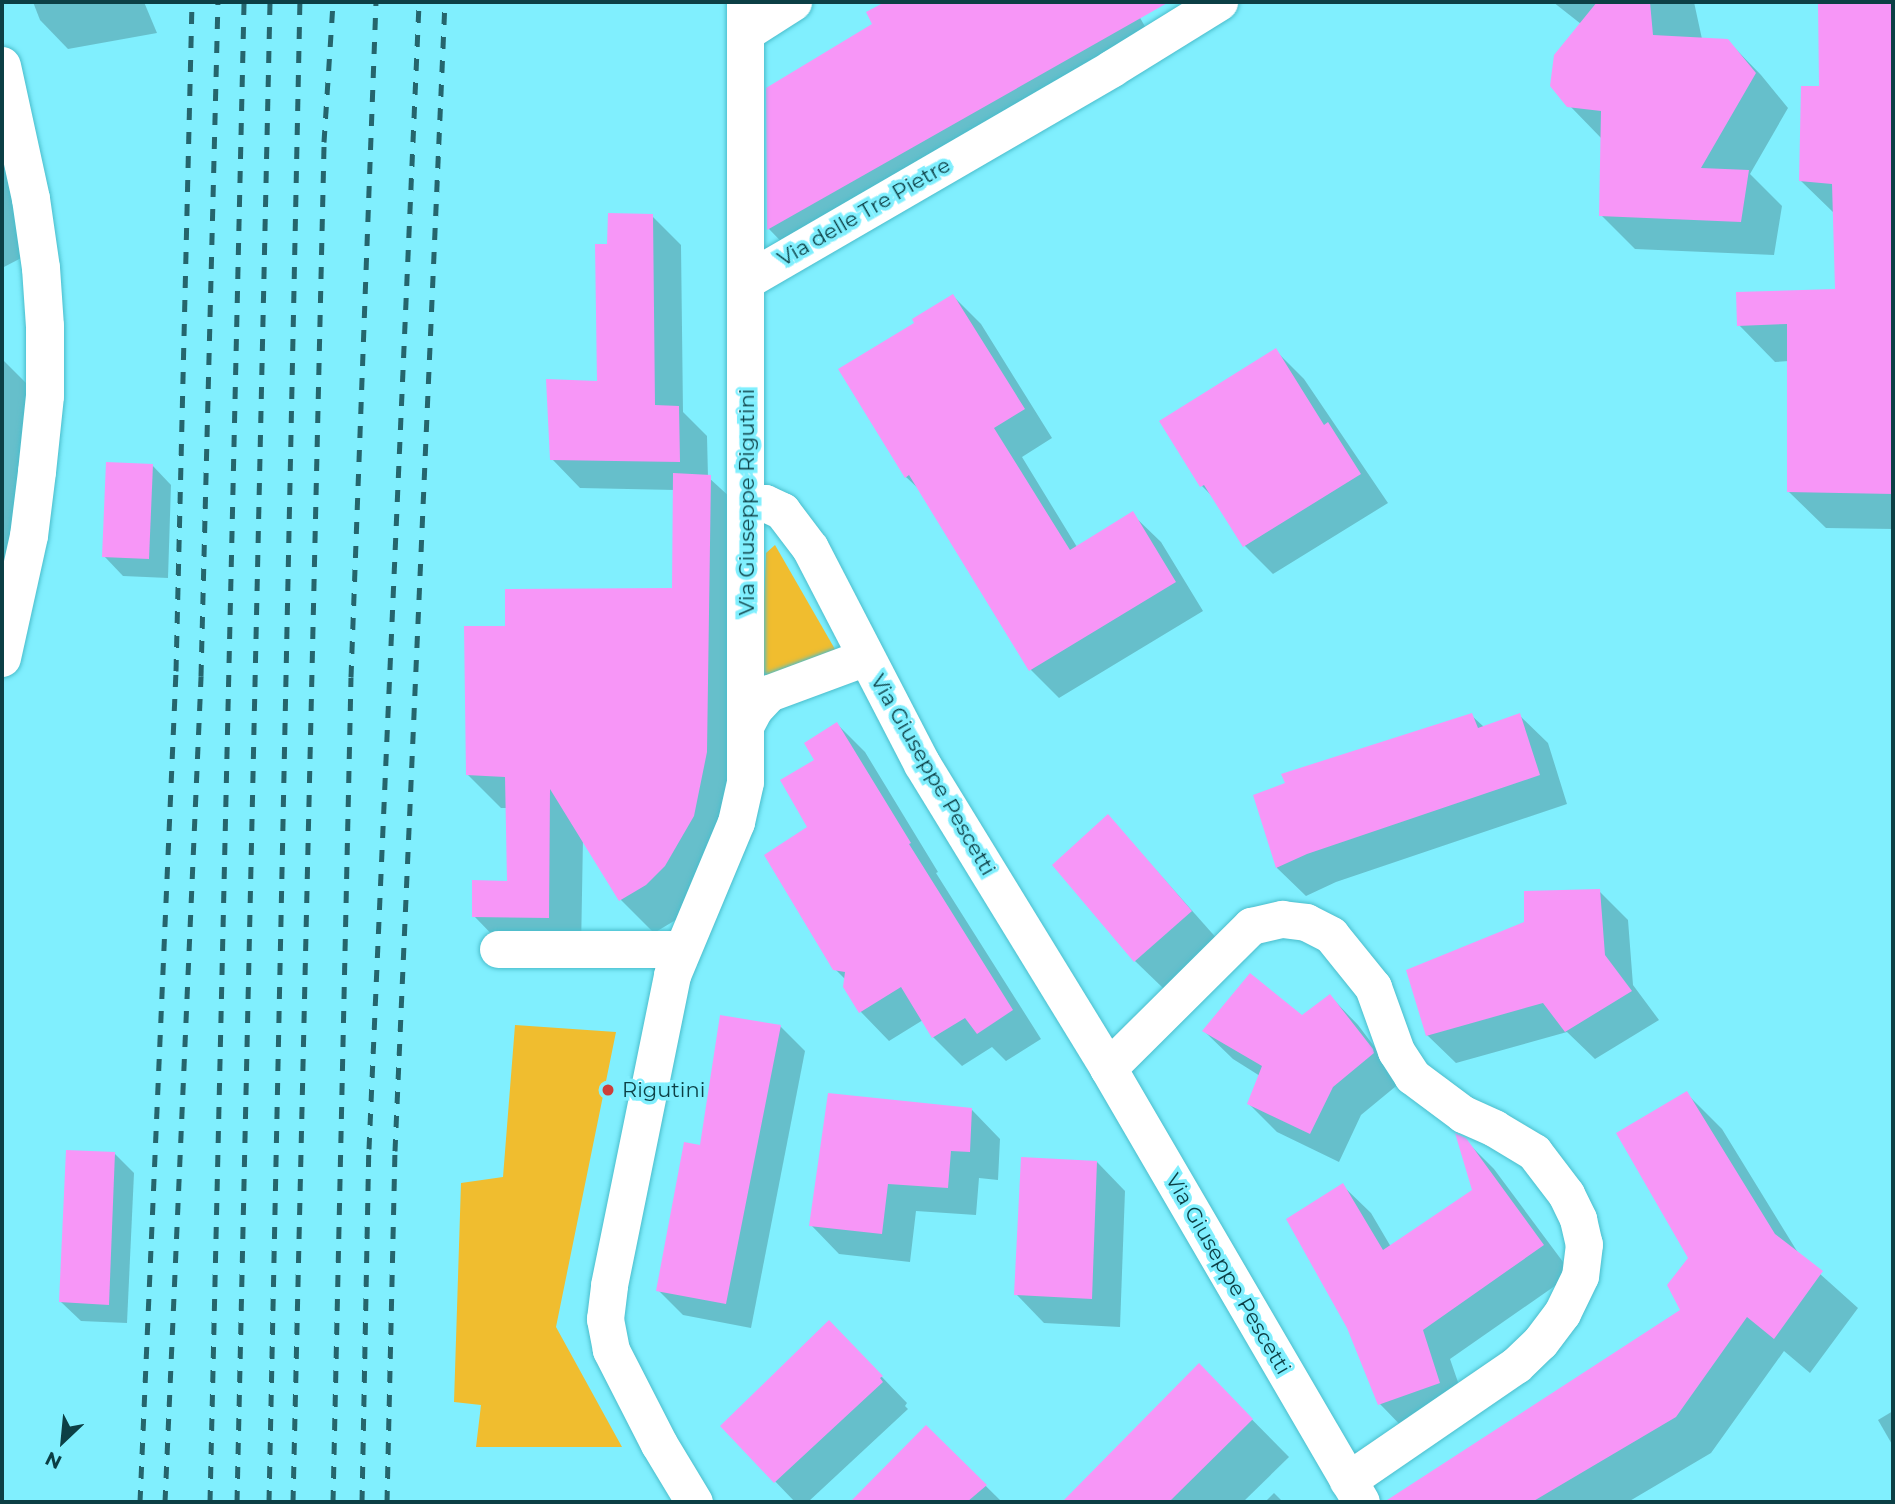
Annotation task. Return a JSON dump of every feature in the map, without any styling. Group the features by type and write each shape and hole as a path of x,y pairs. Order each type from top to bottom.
{"main road":[{"path":"2,66 31,199 41,268 45,326 44,396 29,536 2,658"}],"street":[{"path":"746,17 793,2"},
{"name":"Via delle Tre Pietre","path":"746,17 747,280 1112,68 1219,2"},
{"name":"Via Giuseppe Rigutini","path":"694,1502 659,1444 611,1350 605,1320 663,1012 681,949 736,822 745,782 747,280"},
{"name":"Via Giuseppe Pescetti","path":"747,503 775,507 793,522 827,577 922,764 1108,1068 1354,1491 1442,1418 1516,1365 1541,1342 1562,1313 1580,1276 1584,1244 1578,1219 1566,1194 1535,1152 1463,1114 1412,1076 1396,1051 1373,987 1331,935 1306,922 1282,919 1251,926 1108,1068"},
{"path":"746,724 754,709 769,693 866,657"},
{"path":"498,949 681,949"}],"shaded area":[{"path":"775,545 836,651 761,678 766,553"},
{"path":"515,1025 616,1032 556,1327 622,1447 476,1447 481,1405 454,1402 461,1183 503,1177"}],"building":[{"path":"885,2 1169,2 767,230 766,88 872,24 866,12"},
{"path":"1597,2 1650,2 1653,35 1728,39 1756,73 1701,168 1749,170 1741,222 1599,216 1601,111 1567,107 1550,86 1554,55"},
{"path":"1818,2 1893,2 1893,494 1787,492 1787,324 1737,326 1736,292 1835,289 1832,184 1799,181 1801,86 1819,86"},
{"path":"608,213 653,214 655,405 679,406 680,462 550,460 546,379 597,381 595,244 607,244"},
{"path":"953,294 1025,409 994,428 1070,550 1133,511 1176,582 1029,671 909,475 905,478 838,369 914,323 912,319"},
{"path":"1276,348 1324,425 1328,422 1361,474 1243,547 1204,485 1200,487 1159,421"},
{"path":"106,462 153,464 149,559 102,557"},
{"path":"673,473 711,475 707,752 694,816 665,866 646,885 619,901 550,789 549,918 472,917 472,880 507,881 505,777 466,775 464,626 505,626 505,589 672,588"},
{"path":"1472,713 1478,728 1520,713 1540,775 1307,854 1276,868 1253,795 1285,783 1281,774"},
{"path":"837,722 911,843 909,844 1013,1010 977,1034 965,1018 932,1038 901,987 859,1013 843,987 845,972 833,970 764,855 807,827 780,780 814,760 804,743"},
{"path":"1108,814 1192,911 1134,962 1052,865"},
{"path":"1600,889 1605,955 1632,991 1565,1032 1543,1003 1426,1036 1406,970 1524,922 1524,891"},
{"path":"1250,973 1302,1015 1330,994 1373,1049 1374,1053 1333,1087 1310,1134 1247,1104 1262,1066 1202,1031"},
{"path":"720,1015 781,1025 726,1304 656,1291 684,1142 700,1145"},
{"path":"1687,1091 1775,1234 1823,1271 1774,1339 1747,1317 1676,1417 1532,1502 1384,1502 1680,1310 1667,1285 1688,1258 1616,1133"},
{"path":"828,1093 972,1108 970,1152 951,1151 948,1188 888,1184 882,1234 809,1226"},
{"path":"1455,1133 1466,1138 1544,1245 1423,1330 1440,1383 1378,1405 1347,1328 1286,1219 1343,1183 1383,1250 1472,1190"},
{"path":"66,1150 115,1152 109,1305 59,1302"},
{"path":"1021,1157 1097,1161 1092,1299 1014,1295"},
{"path":"829,1320 883,1376 880,1378 883,1382 774,1483 720,1426"},
{"path":"1199,1363 1253,1419 1169,1502 1062,1502"},
{"path":"926,1425 987,1485 967,1502 850,1502"}],"railway":[{"path":"140,1502 176,671 192,2"},
{"path":"165,1502 201,676 218,2"},
{"path":"210,1502 244,2"},
{"path":"237,1502 270,2"},
{"path":"269,1502 300,2"},
{"path":"293,1502 324,142 333,2"},
{"path":"333,1502 351,677 376,2"},
{"path":"362,1502 369,1149 419,2"},
{"path":"387,1502 395,1151 445,2"}],"place":[{"name":"Rigutini","path":"608,1090"}]}
